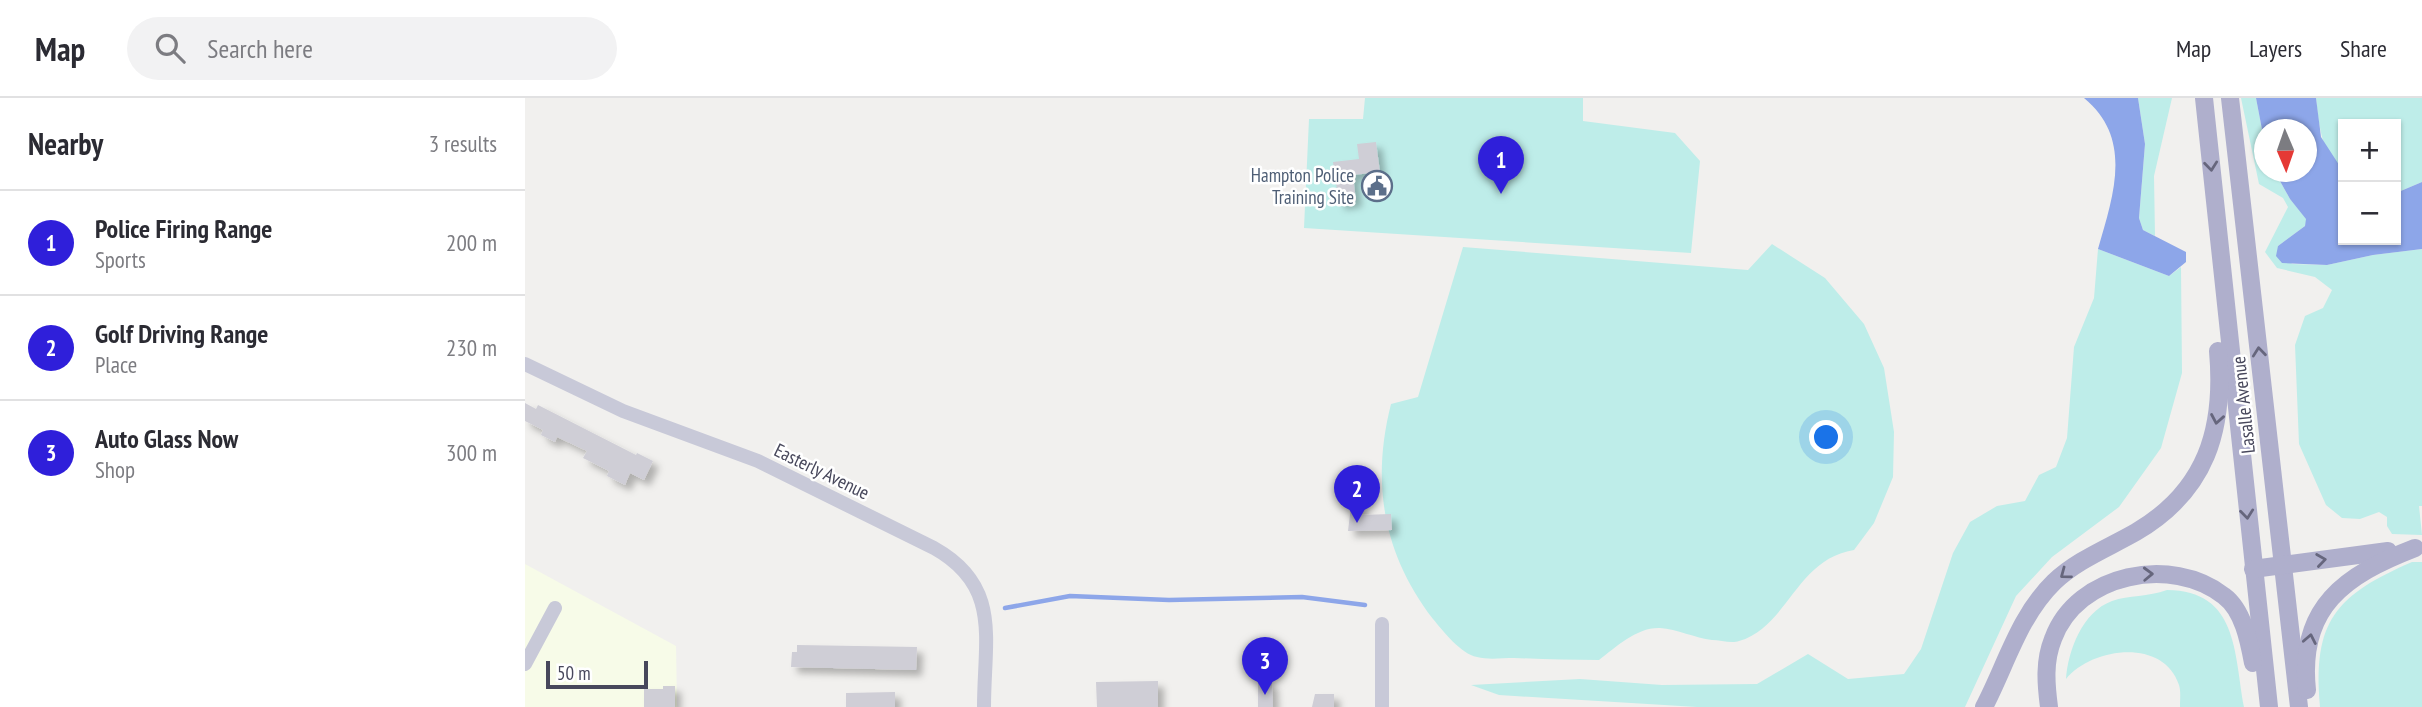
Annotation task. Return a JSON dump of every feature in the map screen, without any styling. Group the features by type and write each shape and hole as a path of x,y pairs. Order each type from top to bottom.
{"main road":[{"name":"Lasalle Avenue","path":"2204,98 2268,707"},
{"name":"Lasalle Avenue","path":"2231,98 2281,566 2299,707"},
{"path":"1984,707 2025,620 2055,581 2081,562 2159,518 2182,497 2210,451 2222,389 2210,260 2215,205"},
{"path":"2253,569 2418,548"},
{"path":"2308,707 2308,649 2313,625 2326,601 2372,564 2418,548"},
{"path":"2049,707 2045,672 2053,637 2074,606 2106,585 2141,573 2192,579 2226,596 2241,619 2268,707"}],"street":[{"name":"Easterly Avenue","path":"525,364 623,411 758,461 934,548 961,565 975,582 984,608 984,707"},
{"path":"525,664 555,608"},
{"path":"1382,624 1382,707"}],"shaded area":[{"path":"1365,98 1583,98 1583,121 1675,133 1700,161 1691,253 1304,228 1309,119 1363,119"},
{"path":"2138,98 2172,98 2154,176 2155,236 2143,230 2139,218 2145,144"},
{"path":"2241,98 2256,98 2260,119 2254,119 2254,160"},
{"path":"2316,98 2422,98 2422,182 2401,191 2401,119 2338,119 2338,166 2330,156 2320,128"},
{"path":"2281,182 2290,199 2307,219 2305,226 2278,246 2292,264 2327,265 2373,255 2422,249 2422,506 2419,506 2422,535 2392,534 2387,526 2387,517 2379,512 2360,519 2342,518 2326,505 2299,444 2295,345 2305,316 2323,308 2332,290 2315,277 2277,268 2265,252 2288,207 2283,198 2259,184"},
{"path":"1772,244 1825,278 1864,324 1884,368 1894,432 1893,477 1874,523 1854,550 1834,556 1818,566 1769,622 1756,633 1736,642 1706,639 1660,628 1651,629 1627,639 1599,660 1486,658 1471,655 1459,647 1433,619 1416,594 1392,543 1382,490 1382,462 1391,404 1418,397 1463,247 1748,270"},
{"path":"2098,249 2169,276 2181,267 2182,373 2161,448 2119,507 2052,557 2016,596 1965,707 1697,707 1499,695 1471,685 1580,679 1662,685 1757,684 1808,654 1848,679 1904,674 1921,649 1953,553 1970,522 1997,506 2025,501 2039,475 2056,467 2067,438 2074,347 2094,298"},
{"path":"2412,562 2422,562 2422,707 2320,707 2320,653 2326,632 2335,615 2347,600 2364,586"},
{"path":"525,564 676,646 677,707 525,707"},
{"path":"2167,590 2190,593 2208,601 2220,613 2234,646 2244,707 2180,707 2180,687 2171,670 2158,659 2143,654 2126,652 2092,660 2077,668 2066,679 2070,657 2079,634 2092,614 2101,606 2112,601"}],"water":[{"path":"2084,98 2138,98 2145,144 2139,218 2143,230 2186,252 2186,262 2169,276 2098,249 2113,189 2114,150 2109,131 2100,114"},
{"path":"2256,98 2316,98 2321,137 2338,163 2338,245 2401,245 2401,191 2422,182 2422,249 2373,255 2327,265 2282,263 2276,256 2278,246 2305,226 2306,219 2281,182 2317,182 2317,119 2260,119"}],"building":[{"path":"1376,142 1380,172 1353,175 1356,201 1339,204 1333,162 1359,159 1357,144"},
{"path":"525,403 536,409 538,405 653,461 644,480 630,473 625,485 607,476 609,471 583,458 587,451 557,437 555,442 541,435 543,430 525,421"},
{"path":"1351,506 1362,506 1362,515 1391,514 1392,530 1348,531"},
{"path":"797,645 917,647 916,670 791,667 792,652 797,652"},
{"path":"1158,681 1158,707 1097,707 1096,682"},
{"path":"1258,682 1272,682 1273,707 1258,707"},
{"path":"663,686 675,686 675,707 644,707 644,689 663,689"},
{"path":"895,692 895,707 846,707 846,693"},
{"path":"1315,694 1334,694 1334,707 1312,707"}],"waterway":[{"path":"1005,608 1070,596 1169,600 1302,597 1365,605"}],"place":[{"name":"Hampton Police Training Site","path":"1377,186"},
{"name":"Police Firing Range","path":"1501,194"},
{"name":"Golf Driving Range","path":"1357,523"},
{"name":"Auto Glass Now","path":"1265,695"}]}
